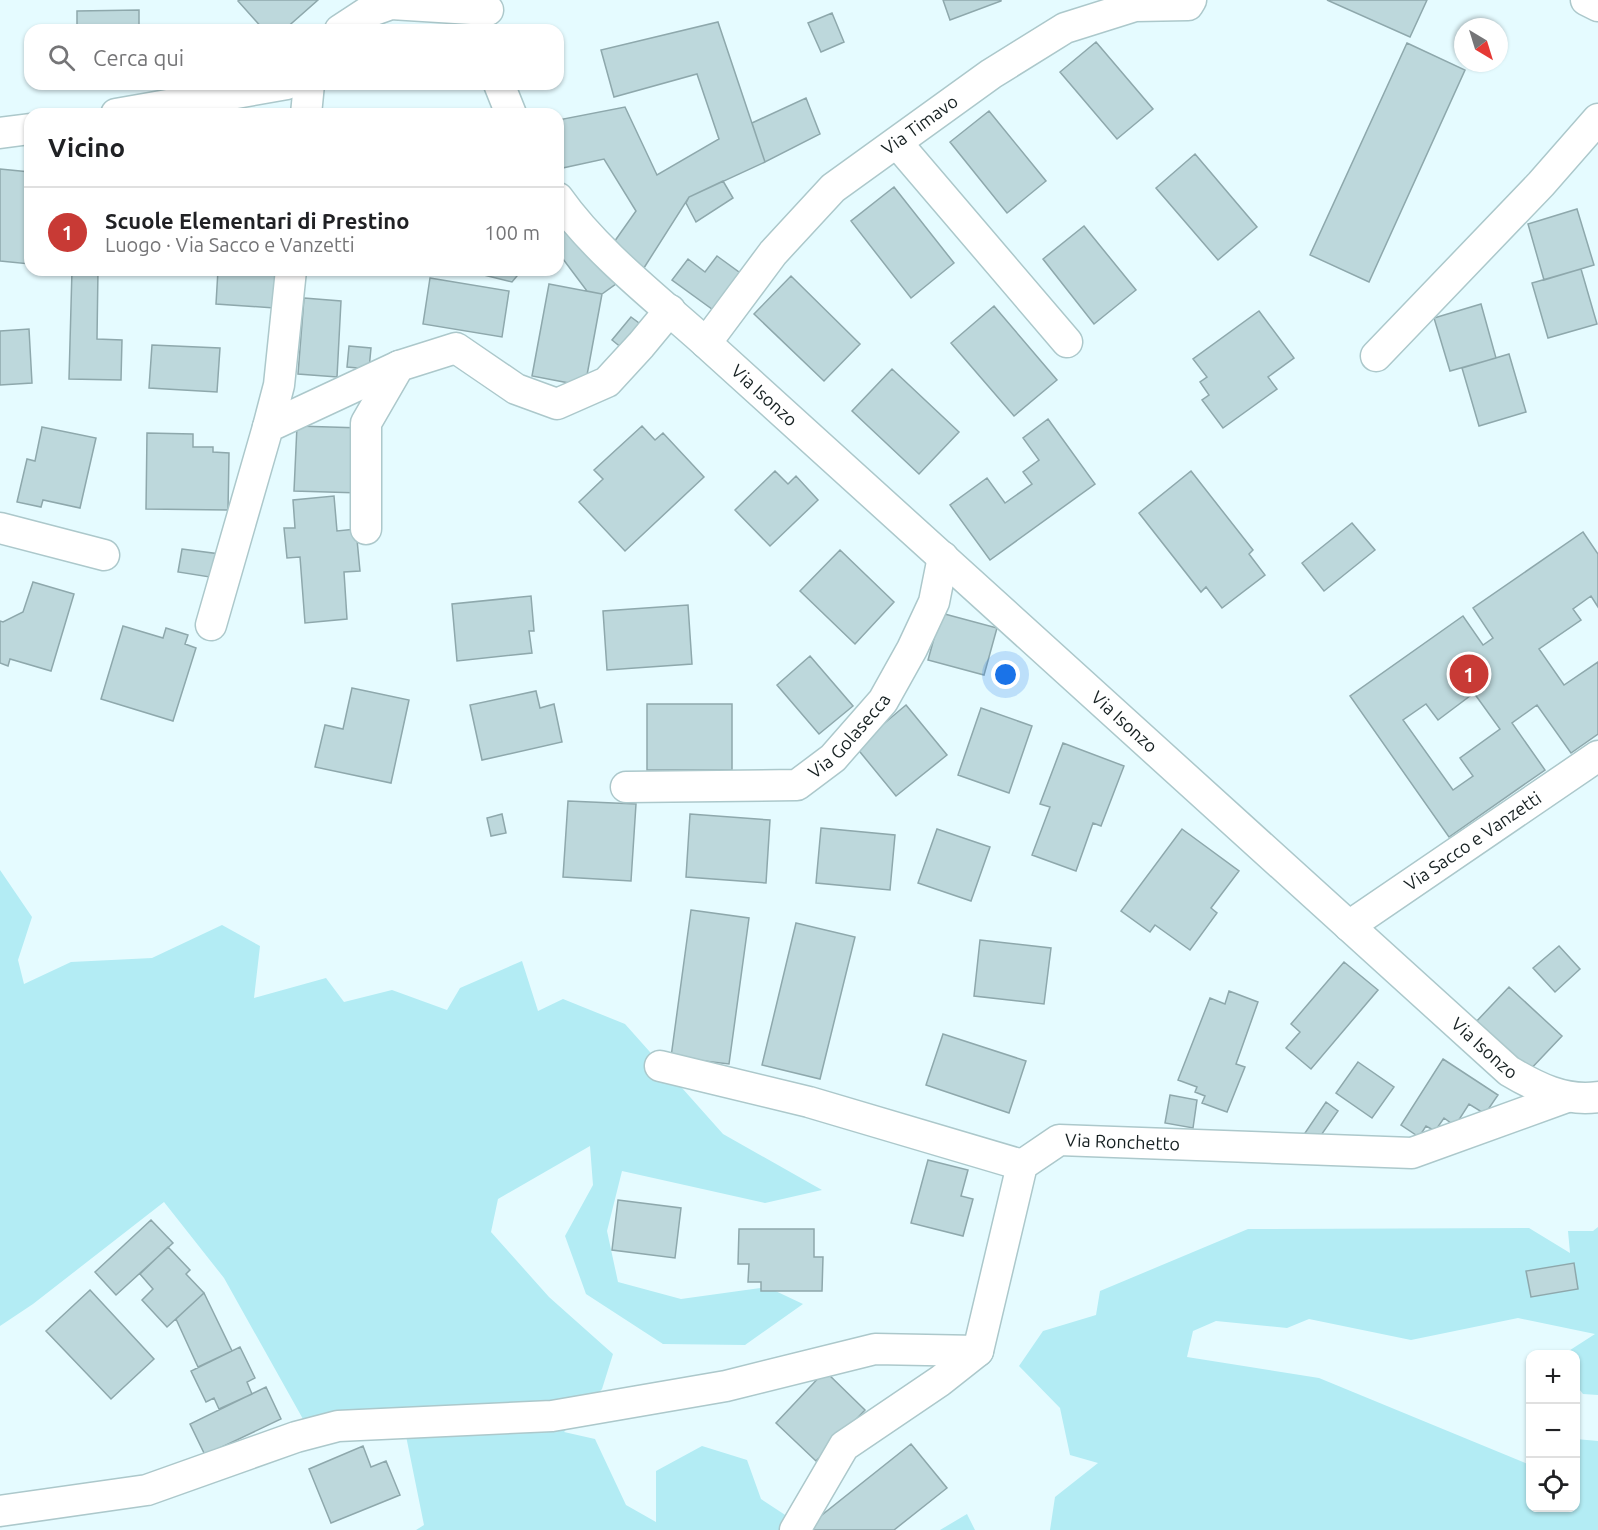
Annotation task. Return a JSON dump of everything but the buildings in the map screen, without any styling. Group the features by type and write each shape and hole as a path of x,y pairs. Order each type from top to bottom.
{"street":[{"name":"Via Timavo","path":"706,343 773,253 833,188 991,74 1065,28 1135,6 1188,5 1191,0"},
{"path":"1586,0 1598,6"},
{"path":"349,24 387,2 489,13"},
{"path":"150,108 253,90"},
{"path":"307,108 308,90"},
{"path":"501,90 509,108"},
{"path":"1376,356 1541,184 1598,119"},
{"path":"0,133 24,130"},
{"path":"897,143 1066,342"},
{"name":"Via Isonzo","path":"564,206 622,269 1509,1071 1536,1087 1568,1097 1598,1097"},
{"path":"211,625 279,385 290,276"},
{"path":"268,427 399,366 456,348 516,389 556,404 607,382 670,310"},
{"path":"366,529 366,423 399,366"},
{"path":"279,385 324,401"},
{"path":"0,528 104,555"},
{"name":"Via Golasecca","path":"626,787 797,785 833,758 883,701 912,649 934,602 943,557"},
{"name":"Via Sacco e Vanzetti","path":"1349,926 1598,756"},
{"path":"660,1066 809,1102 1022,1165 978,1351 940,1381 844,1446 795,1530"},
{"name":"Via Ronchetto","path":"1022,1165 1059,1140 1412,1153 1568,1097"},
{"path":"0,1511 147,1490 296,1437 338,1426 552,1416 726,1386 875,1349 978,1351"}],"shaded area":[{"path":"0,870 32,917 18,960 24,984 71,962 152,958 222,925 260,946 254,998 326,978 344,1002 392,990 447,1010 460,988 522,961 538,1011 563,999 625,1024 723,1134 822,1190 765,1203 622,1171 607,1231 618,1282 681,1299 767,1287 803,1304 745,1345 663,1344 586,1294 565,1236 593,1185 590,1146 498,1199 491,1232 549,1297 613,1354 602,1389 564,1432 595,1439 626,1505 656,1522 656,1471 702,1446 747,1460 761,1499 808,1530 416,1530 424,1525 406,1436 338,1438 145,1485 308,1428 224,1278 164,1202 33,1304 0,1326"},
{"path":"1598,1227 1598,1395 1583,1394 1580,1390 1580,1350 1570,1350 1595,1334 1518,1318 1411,1340 1309,1319 1287,1328 1216,1321 1193,1331 1187,1357 1319,1378 1526,1463 1526,1512 1580,1512 1580,1439 1598,1441 1598,1530 1050,1530 1055,1497 1098,1463 1070,1455 1060,1408 1019,1366 1043,1331 1096,1315 1100,1291 1248,1229 1529,1228 1570,1253 1568,1231 1593,1231"},
{"path":"967,1514 975,1530 940,1530"}],"place":[{"name":"Scuole Elementari di Prestino","path":"1469,674"}]}
